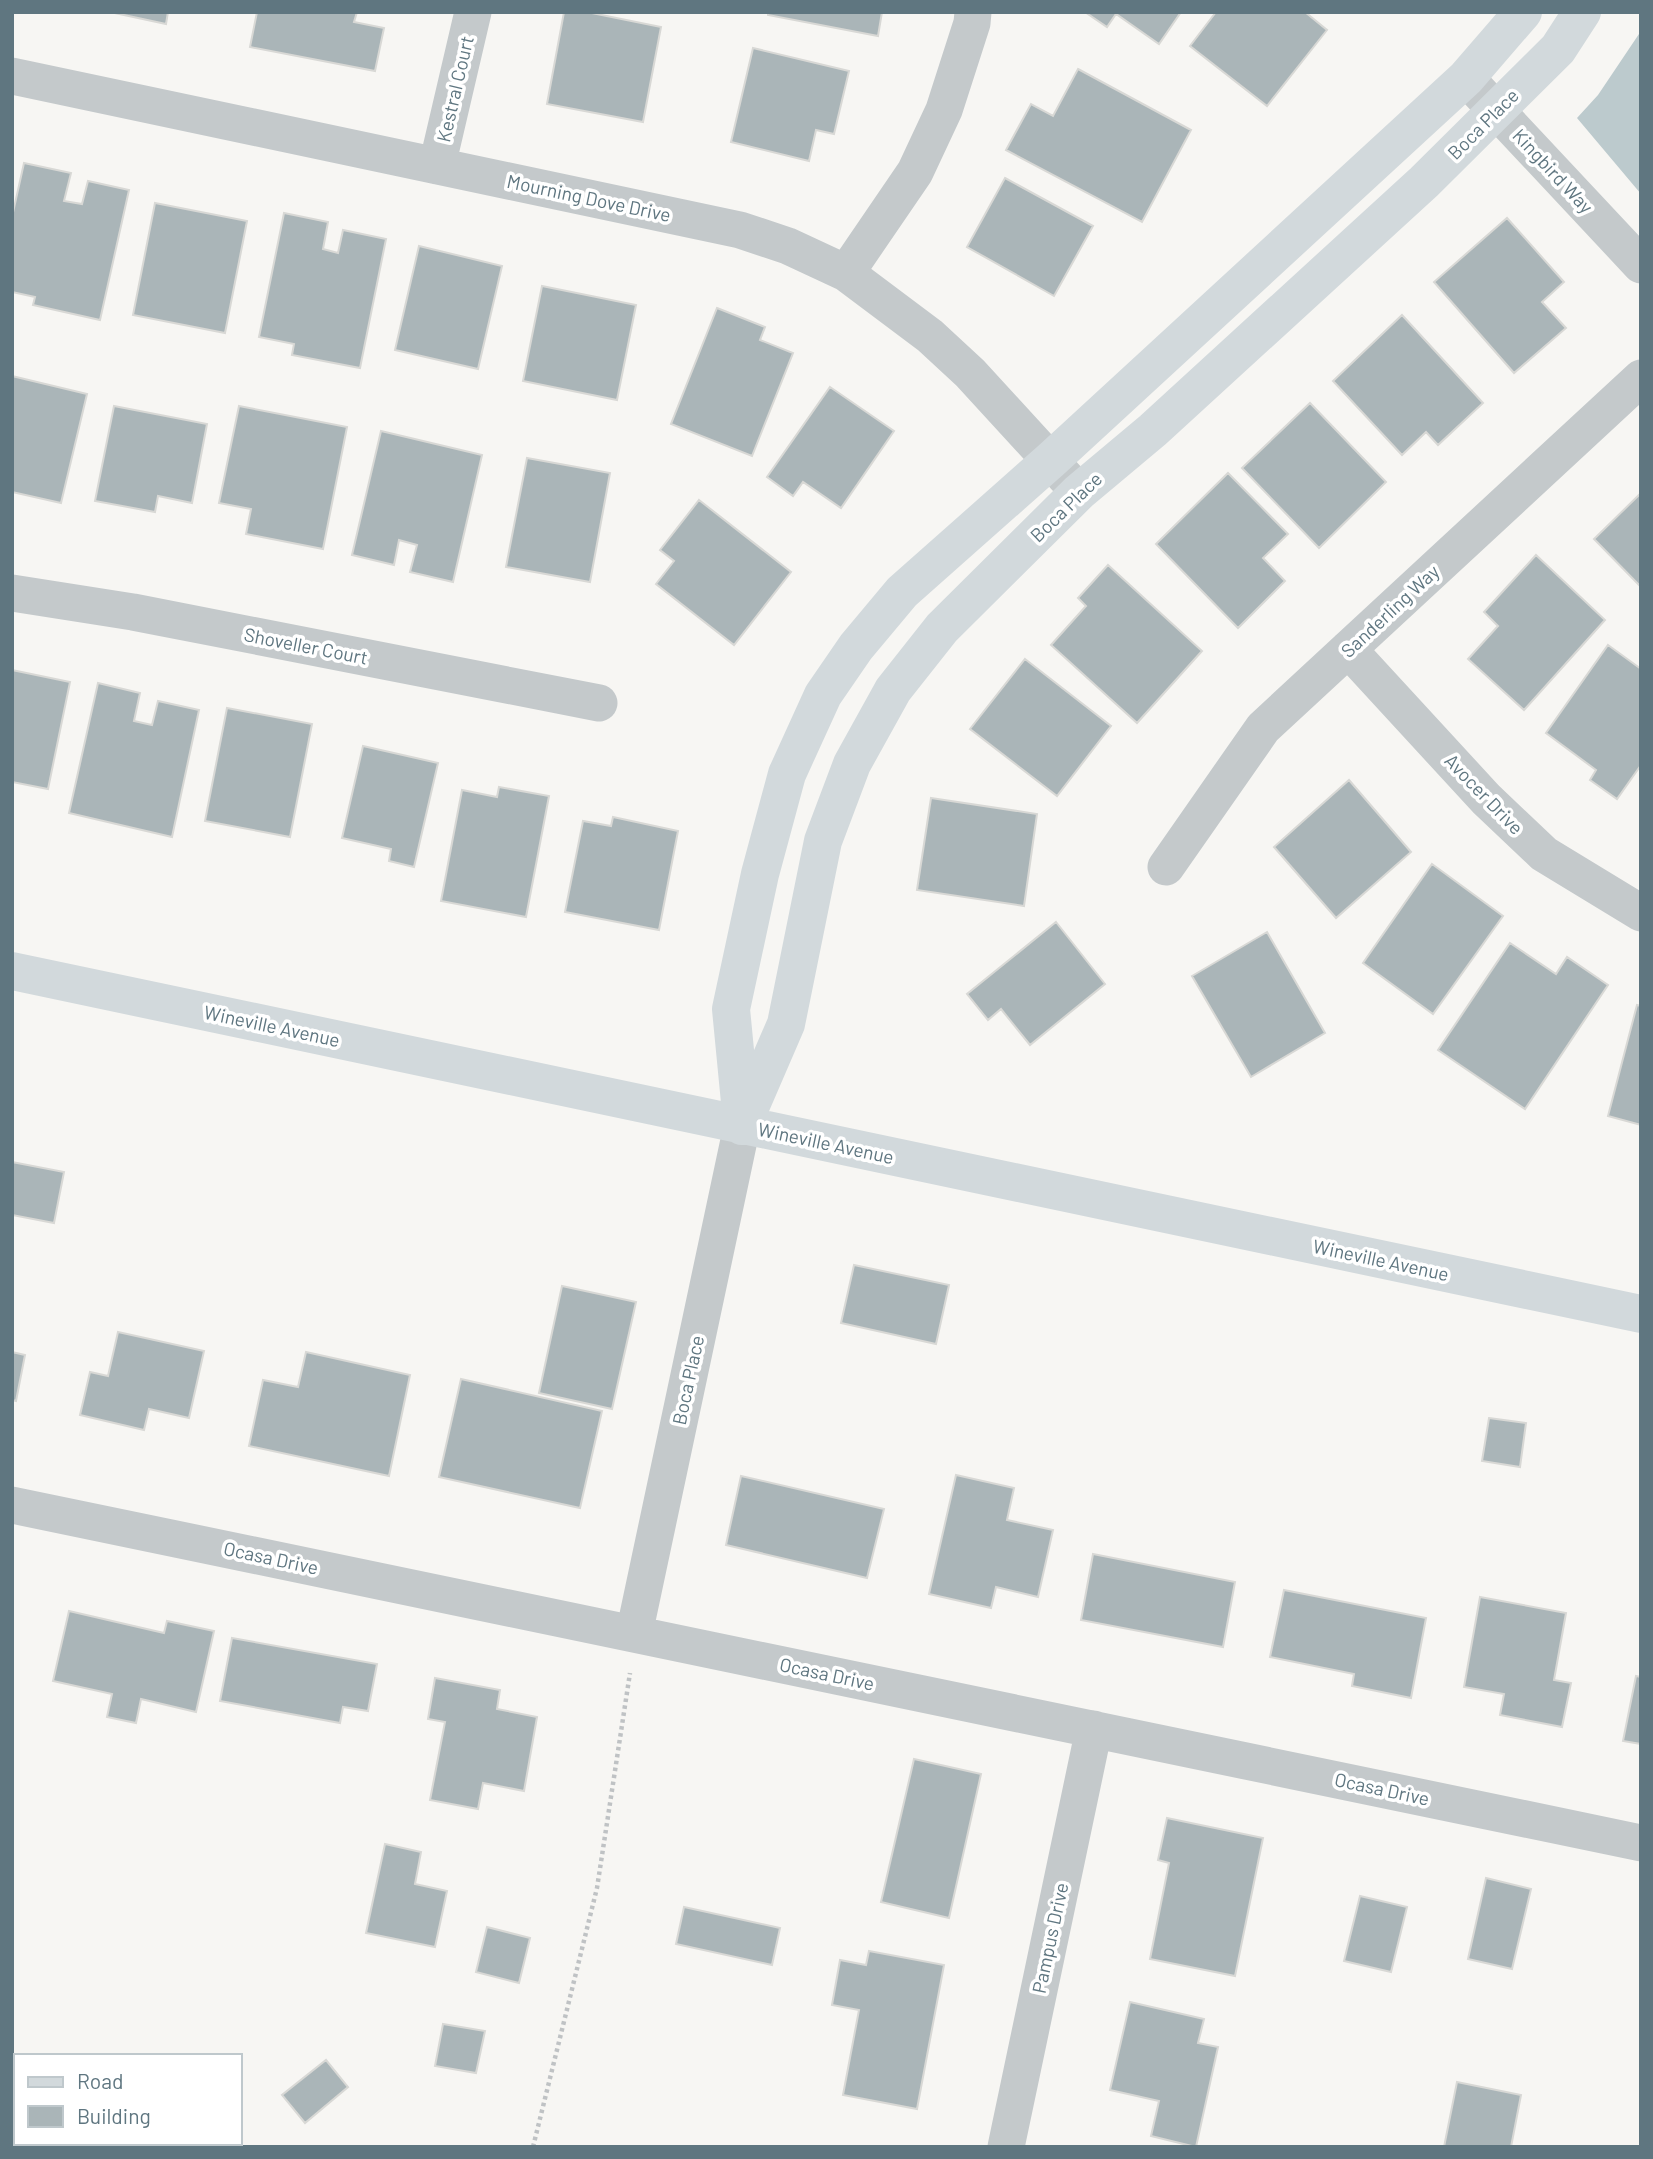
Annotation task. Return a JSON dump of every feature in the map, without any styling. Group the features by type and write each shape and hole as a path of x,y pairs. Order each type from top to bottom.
{"street":[{"name":"Kestral Court","path":"437,166 473,12"},
{"path":"845,273 915,172 944,110 972,23 973,12"},
{"name":"Boca Place","path":"742,1126 732,1009 760,874 787,775 822,695 902,592 1051,460 1466,78 1523,12"},
{"name":"Boca Place","path":"634,1634 742,1126 786,1024 823,841 852,764 893,690 942,628 1079,492 1163,421 1424,182 1558,49 1582,12"},
{"name":"Mourning Dove Drive","path":"12,76 740,230 788,246 845,273 930,336 970,373 1079,492"},
{"name":"Kingbird Way","path":"1466,78 1641,265"},
{"name":"Sanderling Way","path":"1166,867 1263,728 1641,378"},
{"name":"Shoveller Court","path":"12,593 132,612 599,703"},
{"name":"Avocer Drive","path":"1348,649 1486,799 1544,854 1630,909 1641,913"},
{"name":"Wineville Avenue","path":"12,971 1641,1314"},
{"name":"Ocasa Drive","path":"12,1505 1641,1843"},
{"name":"Pampus Drive","path":"1006,2147 1094,1729"}],"path":[{"path":"533,2147 597,1888 626,1704 634,1634"}],"shaded area":[{"path":"1641,31 1641,194 1577,118 1598,95"}],"building":[{"path":"110,12 168,12 166,24"},
{"path":"257,12 357,12 354,22 384,28 375,71 250,47"},
{"path":"564,12 587,12 661,27 643,122 547,104"},
{"path":"768,12 882,12 878,36 768,15"},
{"path":"1085,12 1181,12 1159,44 1116,14 1107,27"},
{"path":"1216,12 1305,12 1327,30 1267,106 1190,46"},
{"path":"753,48 849,71 834,134 816,130 809,161 731,142"},
{"path":"1078,69 1191,130 1142,222 1006,150 1031,104 1053,116"},
{"path":"24,163 71,173 64,201 82,204 88,181 129,190 100,320 33,305 35,297 12,292 12,217"},
{"path":"1005,178 1093,226 1054,296 967,247"},
{"path":"155,203 247,221 225,333 133,315"},
{"path":"284,213 328,222 323,249 338,253 343,230 386,239 360,368 292,355 294,344 259,337"},
{"path":"1507,218 1564,282 1542,302 1566,328 1514,373 1434,282"},
{"path":"419,246 502,266 478,369 395,350"},
{"path":"542,286 636,305 617,400 523,381"},
{"path":"717,308 765,327 760,340 793,353 752,456 671,424"},
{"path":"1402,315 1483,403 1438,445 1426,432 1402,455 1333,381"},
{"path":"12,376 87,394 61,503 12,492"},
{"path":"830,387 894,431 841,508 803,482 793,496 767,477"},
{"path":"1310,403 1386,482 1319,548 1242,468"},
{"path":"114,406 207,424 192,503 158,496 155,512 95,501"},
{"path":"239,406 347,427 323,549 246,534 251,509 219,503"},
{"path":"381,431 482,455 453,582 410,572 417,545 399,540 394,565 352,555"},
{"path":"527,458 610,473 590,582 506,567"},
{"path":"1228,473 1288,534 1263,558 1285,581 1238,628 1156,544"},
{"path":"1641,493 1641,587 1594,539"},
{"path":"699,500 791,572 734,645 656,584 674,561 660,550"},
{"path":"1536,555 1605,620 1524,710 1468,659 1498,626 1484,612"},
{"path":"1108,565 1202,651 1137,723 1051,645 1086,606 1078,598"},
{"path":"1608,645 1641,669 1641,765 1617,799 1590,780 1596,770 1546,733"},
{"path":"1025,659 1111,726 1057,796 970,729"},
{"path":"12,670 70,682 48,789 12,782"},
{"path":"98,683 140,693 134,721 152,725 158,701 199,710 172,837 69,813"},
{"path":"227,708 312,724 290,837 205,821"},
{"path":"363,746 438,763 414,867 389,861 391,849 342,838"},
{"path":"1349,780 1411,852 1336,918 1274,847"},
{"path":"499,787 549,796 526,917 441,901 462,790 497,797"},
{"path":"931,798 1037,814 1024,906 917,890"},
{"path":"613,817 678,831 659,930 565,912 583,821 611,826"},
{"path":"1432,864 1503,916 1433,1014 1363,963"},
{"path":"1056,922 1105,984 1030,1045 1001,1009 988,1020 967,994"},
{"path":"1267,932 1325,1033 1251,1077 1192,976"},
{"path":"1510,943 1556,974 1567,957 1608,985 1525,1109 1438,1050"},
{"path":"1637,1005 1641,1006 1641,1125 1608,1116"},
{"path":"12,1162 64,1172 54,1223 12,1215"},
{"path":"854,1265 949,1285 936,1344 841,1323"},
{"path":"562,1286 636,1302 612,1409 539,1393"},
{"path":"118,1332 204,1351 189,1418 149,1409 144,1430 80,1415 90,1372 108,1376"},
{"path":"12,1352 25,1355 16,1401 12,1400"},
{"path":"306,1352 410,1375 389,1476 249,1446 263,1380 298,1387"},
{"path":"461,1379 602,1411 580,1508 439,1477"},
{"path":"1489,1418 1526,1423 1520,1467 1482,1461"},
{"path":"956,1475 1014,1488 1007,1520 1053,1530 1038,1597 996,1587 991,1608 929,1594"},
{"path":"741,1476 884,1509 867,1578 726,1545"},
{"path":"1093,1554 1235,1582 1223,1647 1081,1620"},
{"path":"1284,1590 1426,1618 1411,1698 1352,1686 1354,1674 1270,1657"},
{"path":"1480,1597 1566,1613 1554,1680 1571,1683 1562,1727 1500,1715 1504,1694 1464,1687"},
{"path":"69,1611 164,1633 167,1621 214,1631 196,1712 141,1699 136,1723 107,1717 112,1694 53,1681"},
{"path":"232,1638 377,1664 368,1711 343,1707 340,1723 220,1701"},
{"path":"1636,1676 1641,1677 1641,1744 1623,1741"},
{"path":"435,1678 500,1690 497,1709 537,1717 524,1791 483,1783 478,1809 430,1800 445,1722 428,1719"},
{"path":"914,1759 981,1774 949,1918 881,1902"},
{"path":"1167,1818 1263,1838 1235,1976 1150,1959 1169,1863 1158,1860"},
{"path":"385,1844 421,1852 415,1884 447,1891 435,1947 366,1933"},
{"path":"1486,1878 1531,1889 1512,1969 1468,1959"},
{"path":"1360,1896 1407,1907 1391,1972 1344,1961"},
{"path":"684,1907 780,1928 772,1965 676,1944"},
{"path":"487,1927 530,1938 519,1983 476,1972"},
{"path":"869,1951 944,1965 917,2109 843,2095 859,2010 832,2005 840,1960 866,1965"},
{"path":"1130,2002 1204,2019 1198,2043 1218,2047 1196,2147 1151,2136 1159,2101 1110,2090"},
{"path":"443,2024 485,2031 476,2073 435,2066"},
{"path":"326,2060 348,2087 305,2123 282,2095"},
{"path":"1457,2082 1521,2095 1511,2147 1444,2147"},
{"path":"57,2145 152,2145 152,2147"}]}
